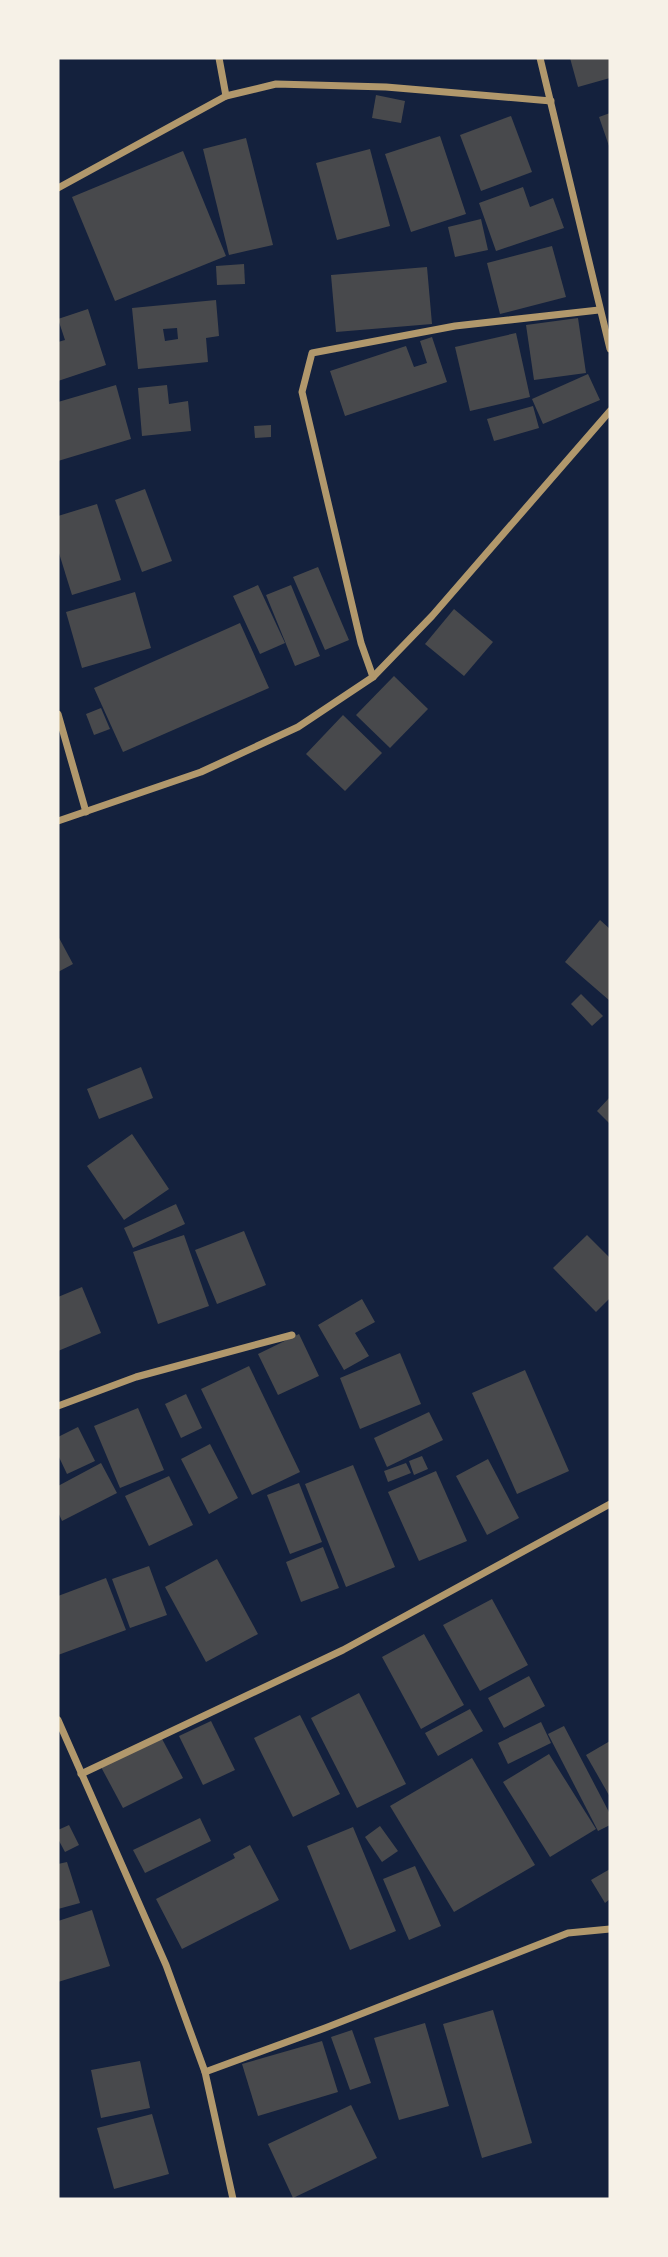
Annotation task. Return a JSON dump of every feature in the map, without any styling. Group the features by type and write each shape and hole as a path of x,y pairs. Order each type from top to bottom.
{"street":[{"path":"219,58 226,96"},
{"path":"540,58 610,349"},
{"path":"58,188 226,96 276,84 386,86 551,101"},
{"path":"373,677 361,643 302,393 312,353 455,326 599,310"},
{"path":"58,821 201,772 299,727 373,677 432,616 610,411"},
{"path":"58,713 86,812"},
{"path":"58,1406 136,1377 292,1335"},
{"path":"81,1774 343,1650 610,1504"},
{"path":"58,1720 166,1965 205,2072 233,2199"},
{"path":"205,2072 568,1933 610,1929"}],"building":[{"path":"570,58 610,58 610,78 578,87"},
{"path":"376,95 405,101 401,123 372,118"},
{"path":"610,113 610,149 599,117"},
{"path":"511,116 532,172 481,191 460,135"},
{"path":"440,136 466,214 411,232 385,154"},
{"path":"246,138 273,245 229,255 203,149"},
{"path":"370,149 390,226 337,240 316,163"},
{"path":"183,151 226,256 115,301 72,197"},
{"path":"523,187 530,207 553,198 564,228 496,251 479,203"},
{"path":"481,219 488,250 455,257 448,227"},
{"path":"552,246 566,297 500,314 487,263"},
{"path":"244,264 245,284 217,285 216,266"},
{"path":"427,267 432,324 336,332 331,275"},
{"path":"216,300 219,336 206,338 208,362 138,369 132,308","holes":["177,328 178,339 165,341 163,329"]},
{"path":"88,309 106,365 58,381 58,342 65,340 58,319"},
{"path":"578,318 586,373 534,380 526,325"},
{"path":"516,333 530,397 470,411 455,347"},
{"path":"432,337 447,382 345,416 330,371 406,346 414,367 427,363 420,341"},
{"path":"588,374 600,400 543,424 532,399"},
{"path":"116,385 131,439 58,461 58,402"},
{"path":"167,385 169,404 188,401 191,431 142,436 138,388"},
{"path":"533,406 539,428 494,441 487,419"},
{"path":"271,425 271,437 255,438 254,426"},
{"path":"145,489 172,561 142,572 115,500"},
{"path":"97,504 121,580 72,595 58,550 58,516"},
{"path":"318,567 349,640 325,650 293,577"},
{"path":"258,585 285,643 260,654 233,596"},
{"path":"291,585 320,656 295,666 266,595"},
{"path":"135,592 151,648 82,668 66,612"},
{"path":"454,609 493,642 464,676 425,644"},
{"path":"240,623 269,688 123,752 94,688"},
{"path":"394,676 428,709 390,748 356,715"},
{"path":"101,708 110,729 94,735 86,714"},
{"path":"343,715 382,753 345,791 306,754"},
{"path":"600,920 610,929 610,1001 565,962"},
{"path":"58,936 73,964 58,972"},
{"path":"581,994 603,1016 592,1026 571,1004"},
{"path":"141,1067 153,1098 99,1119 87,1089"},
{"path":"610,1097 610,1124 597,1111"},
{"path":"132,1134 169,1189 124,1220 87,1166"},
{"path":"176,1204 185,1224 133,1248 124,1228"},
{"path":"244,1231 266,1285 217,1304 195,1250"},
{"path":"184,1235 209,1306 158,1324 133,1252"},
{"path":"587,1235 610,1258 610,1298 596,1312 553,1268"},
{"path":"82,1287 101,1333 58,1351 58,1297"},
{"path":"362,1299 375,1322 355,1333 369,1356 344,1370 318,1325"},
{"path":"299,1334 319,1376 278,1395 258,1354"},
{"path":"400,1353 421,1404 360,1429 340,1378"},
{"path":"249,1366 300,1472 252,1495 201,1389"},
{"path":"525,1370 569,1471 517,1494 472,1393"},
{"path":"186,1394 202,1428 181,1438 165,1404"},
{"path":"138,1408 164,1470 120,1488 94,1426"},
{"path":"429,1412 443,1440 387,1467 374,1438"},
{"path":"78,1427 95,1461 67,1474 58,1455 58,1437"},
{"path":"210,1444 238,1498 209,1514 181,1459"},
{"path":"422,1456 428,1469 414,1475 409,1461"},
{"path":"488,1459 519,1518 487,1535 456,1476"},
{"path":"101,1463 117,1493 62,1521 58,1512 58,1486"},
{"path":"406,1463 411,1473 388,1482 384,1471"},
{"path":"353,1465 395,1567 346,1587 305,1484"},
{"path":"436,1471 467,1541 419,1561 388,1492"},
{"path":"169,1476 193,1525 149,1546 125,1496"},
{"path":"299,1483 322,1542 290,1554 267,1495"},
{"path":"323,1547 339,1588 301,1602 286,1562"},
{"path":"217,1559 258,1634 206,1662 165,1587"},
{"path":"149,1566 167,1615 130,1628 112,1579"},
{"path":"106,1578 126,1630 58,1655 58,1596"},
{"path":"492,1599 528,1665 480,1691 443,1625"},
{"path":"424,1634 464,1705 421,1729 382,1657"},
{"path":"529,1676 545,1706 504,1728 488,1698"},
{"path":"359,1693 406,1784 357,1808 311,1718"},
{"path":"470,1709 483,1731 438,1756 425,1733"},
{"path":"300,1715 340,1794 293,1817 254,1738"},
{"path":"211,1721 235,1770 203,1785 179,1736"},
{"path":"541,1722 551,1743 508,1764 498,1743"},
{"path":"564,1726 610,1814 610,1825 598,1831 548,1734"},
{"path":"161,1737 183,1778 123,1808 101,1767"},
{"path":"610,1741 610,1797 586,1755"},
{"path":"549,1754 596,1829 550,1857 503,1782"},
{"path":"472,1758 535,1865 454,1912 390,1806"},
{"path":"200,1818 211,1841 145,1873 133,1850"},
{"path":"69,1825 79,1845 65,1852 58,1839 58,1830"},
{"path":"380,1826 398,1851 382,1862 365,1837"},
{"path":"353,1827 396,1931 350,1950 307,1846"},
{"path":"250,1845 279,1900 182,1949 156,1899 235,1858 233,1854"},
{"path":"67,1862 80,1903 58,1909 58,1864"},
{"path":"415,1866 441,1926 409,1940 383,1879"},
{"path":"610,1869 610,1899 605,1903 591,1880"},
{"path":"92,1910 110,1966 58,1982 58,1921"},
{"path":"493,2010 532,2143 482,2158 443,2024"},
{"path":"425,2023 449,2106 399,2120 374,2038"},
{"path":"352,2030 371,2083 350,2090 331,2037"},
{"path":"322,2041 338,2092 258,2116 242,2064"},
{"path":"140,2061 150,2108 101,2118 91,2070"},
{"path":"351,2105 377,2158 293,2198 268,2144"},
{"path":"152,2114 169,2174 114,2189 97,2128"}]}
